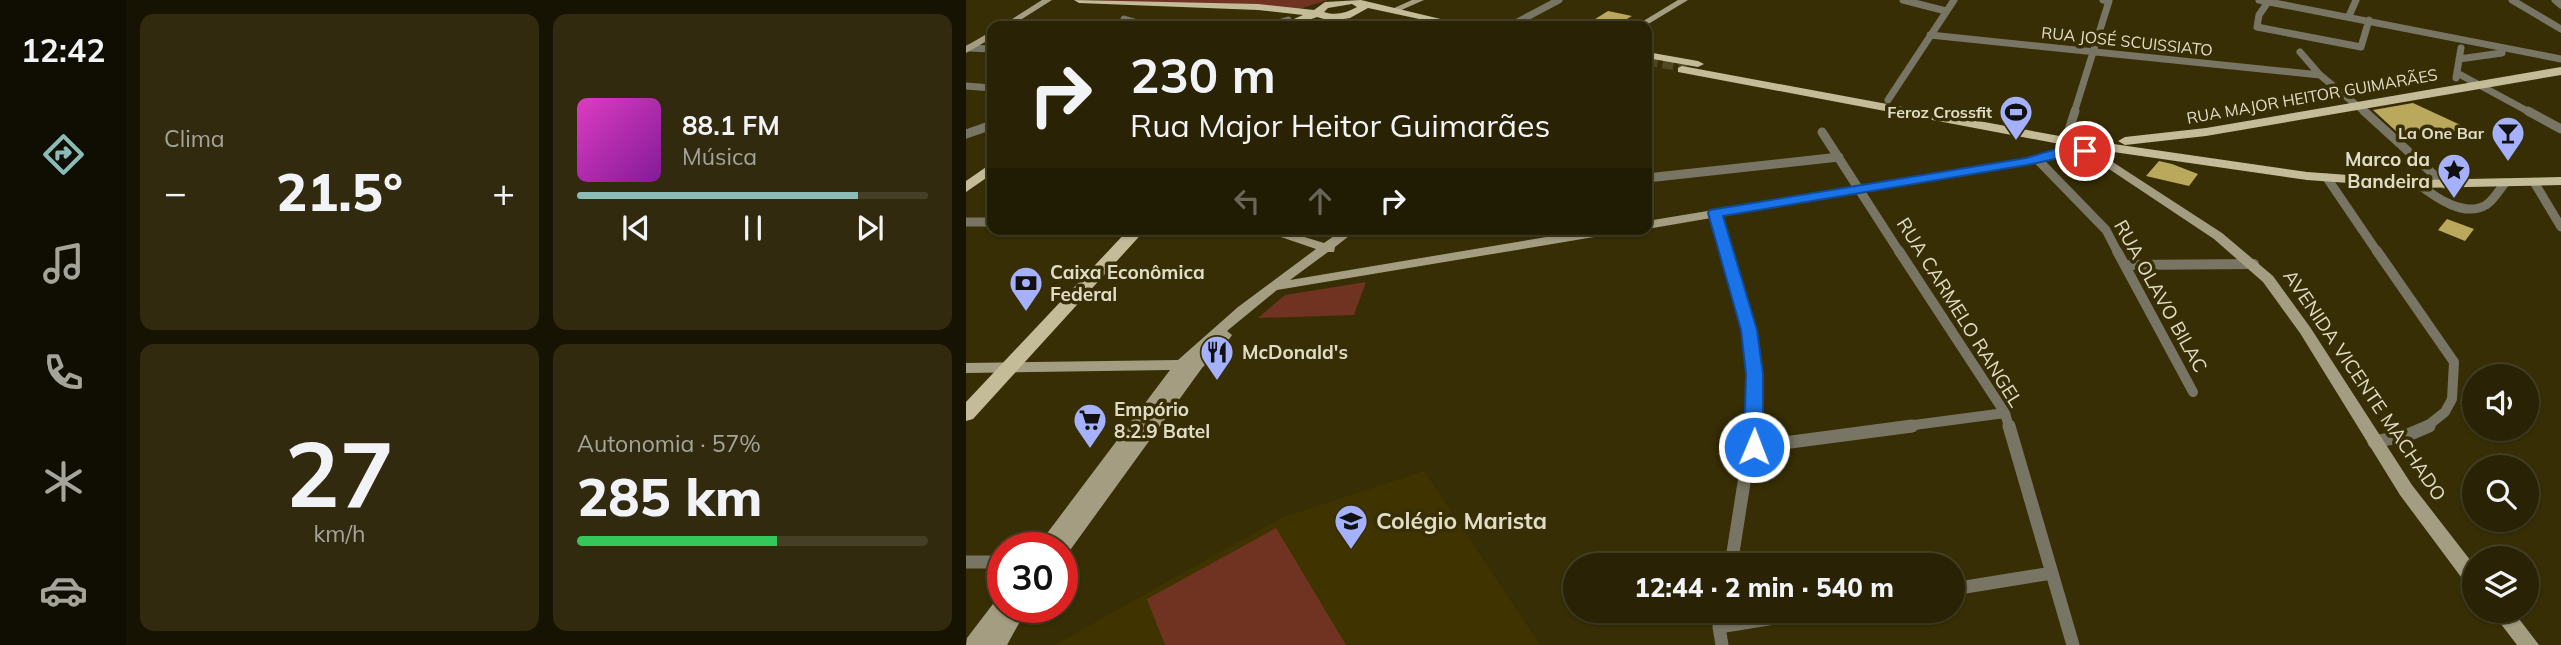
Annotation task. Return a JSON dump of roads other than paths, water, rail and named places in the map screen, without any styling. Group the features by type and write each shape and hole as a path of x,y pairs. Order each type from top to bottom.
{"main road":[{"path":"1079,0 1258,7 1327,17 1391,15 1419,21"},
{"path":"1337,21 1363,8 1353,1"},
{"path":"1293,21 1325,5 1353,1 1445,21"},
{"path":"1370,14 1396,9"},
{"path":"1652,56 1744,72 1757,81"},
{"path":"1652,67 1735,83 1757,81 1888,100 2102,153 2327,178 2418,184 2561,181"},
{"path":"1685,68 2065,142"},
{"name":"RUA MAJOR HEITOR GUIMARÃES","path":"2065,142 2135,142 2206,132 2561,71"},
{"path":"2206,132 2178,143 2177,149 2186,155 2235,166"},
{"path":"966,188 987,171"},
{"path":"966,414 1132,235"}],"street":[{"path":"1014,21 1048,0"},
{"path":"1396,9 1420,0"},
{"path":"1519,21 1559,0"},
{"path":"1648,21 1687,0"},
{"path":"1652,22 1687,0"},
{"path":"1903,0 1946,11"},
{"path":"1888,100 1954,0"},
{"path":"2065,142 2109,1 2103,0"},
{"path":"2259,0 2561,59"},
{"path":"2349,16 2356,0"},
{"path":"2512,0 2561,29"},
{"path":"2555,0 2561,5"},
{"path":"2268,2 2259,15 2257,27 2361,47 2369,20"},
{"path":"1124,19 1131,21"},
{"name":"RUA JOSÉ SCUISSIATO","path":"1930,35 2320,75"},
{"path":"968,49 987,37"},
{"path":"2461,48 2459,74 2456,79 2561,129"},
{"path":"968,49 987,49"},
{"path":"2300,52 2320,75 2359,106 2444,184"},
{"path":"2459,58 2502,53"},
{"path":"2459,74 2474,86"},
{"path":"966,86 987,88"},
{"path":"966,134 987,127"},
{"name":"RUA CARMELO RANGEL","path":"1822,132 2005,413 2073,645"},
{"name":"RUA MAJOR HEITOR GUIMARÃES","path":"1652,224 2037,159 2065,142 2085,151"},
{"name":"AVENIDA VICENTE MACHADO","path":"2085,151 2102,153 2254,264 2291,309 2412,499 2462,564"},
{"path":"1652,177 1839,156"},
{"name":"RUA OLAVO BILAC","path":"2037,159 2097,218 2126,265 2193,391"},
{"path":"2327,178 2454,362 2452,398 2438,421 2422,432 2375,442"},
{"path":"2534,182 2561,227"},
{"path":"2418,184 2448,202 2474,207 2486,205 2505,183"},
{"path":"1715,213 1749,330 1755,374 1754,447 1733,553"},
{"path":"966,222 987,222"},
{"path":"1283,235 1331,250"},
{"path":"1073,532 1190,365 1346,235"},
{"path":"1058,532 1224,323 1273,286 1355,235"},
{"path":"1273,286 1582,235"},
{"path":"2126,265 2254,264"},
{"path":"966,368 1190,365"},
{"path":"1754,447 2005,413"},
{"path":"966,562 987,562"},
{"path":"1965,587 2052,573"},
{"path":"974,645 990,623"},
{"path":"996,645 1009,623"},
{"path":"1720,623 1722,645"},
{"path":"1719,627 1744,623"},
{"path":"2511,623 2529,645"}],"tunnel":[{"path":"1652,61 1687,67"}],"place":[{"name":"Feroz Crossfit","path":"2016,142"},
{"name":"La One Bar","path":"2508,163"},
{"name":"Marco da Bandeira","path":"2454,200"},
{"name":"Caixa Econômica Federal","path":"1026,313"},
{"name":"McDonald's","path":"1217,382"},
{"name":"Empório 8.2.9 Batel","path":"1090,450"},
{"name":"Colégio Marista","path":"1351,551"}]}
